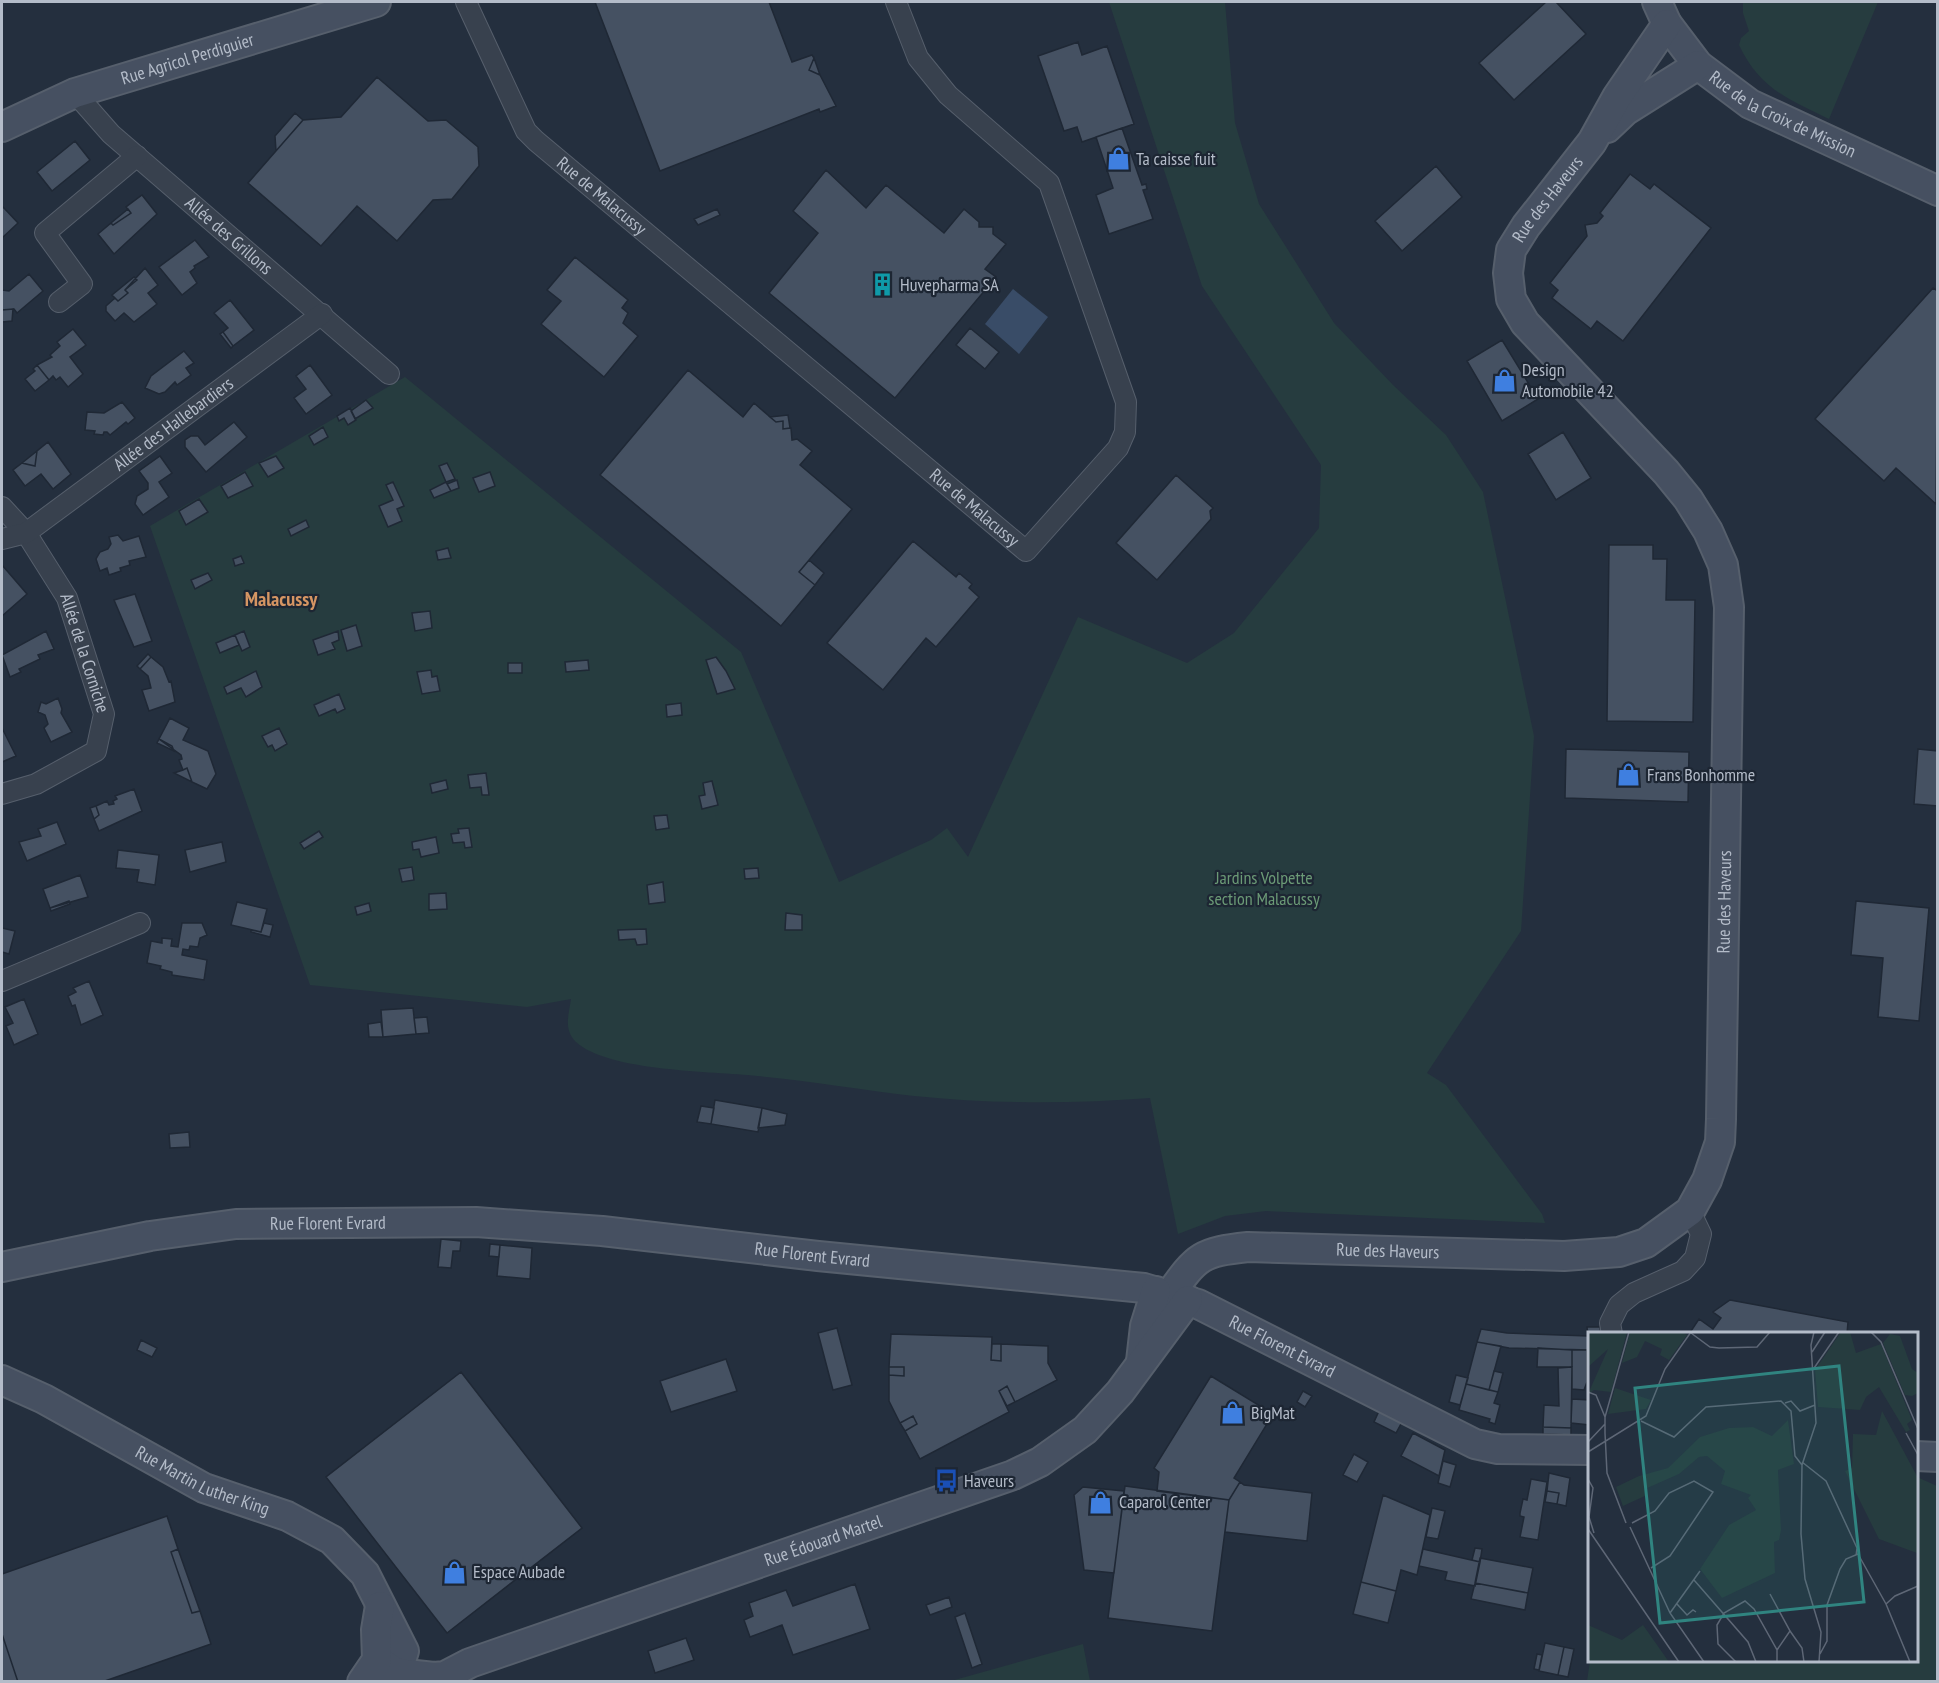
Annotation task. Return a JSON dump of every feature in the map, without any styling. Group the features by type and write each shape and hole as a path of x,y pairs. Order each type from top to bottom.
{"street":[{"name":"Rue Agricol Perdiguier","path":"2,127 75,93 376,2"},
{"name":"Rue de Malacussy","path":"466,2 526,131 536,141 1026,551 1118,448 1125,432 1126,402 1049,183 948,95 918,58 896,2"},
{"name":"Rue de la Croix de Mission","path":"1662,13 1698,65 1750,104 1938,191"},
{"name":"Rue des Haveurs","path":"1592,142 1662,13"},
{"name":"Rue des Haveurs","path":"1172,1295 1189,1267 1213,1251 1248,1247 1564,1256 1619,1252 1646,1243 1690,1211 1707,1180 1720,1142 1721,1119 1729,607 1723,565 1708,531 1673,481 1525,323 1510,299 1508,273 1511,250 1526,226 1592,142 1625,111 1698,65"},
{"name":"Allée des Grillons","path":"75,93 111,134 389,374"},
{"path":"59,302 82,284 45,233 137,156"},
{"name":"Allée des Hallebardiers","path":"26,533 322,314"},
{"name":"Allée de la Corniche","path":"2,507 26,533 67,597 105,714 96,751 36,784 2,794"},
{"path":"2,539 26,533"},
{"path":"2,981 140,923"},
{"path":"1612,1332 1610,1323 1619,1305 1634,1293 1683,1271 1695,1258 1701,1234 1690,1211"},
{"name":"Rue Florent Evrard","path":"2,1267 150,1236 236,1224 476,1222 602,1231 1172,1295 1475,1444 1498,1449 1588,1450"},
{"name":"Rue Édouard Martel","path":"386,1669 470,1663 1013,1475 1040,1462 1085,1430 1120,1392 1141,1361 1171,1326 1172,1295"},
{"name":"Rue Martin Luther King","path":"2,1380 44,1399 204,1488 286,1516 332,1540 365,1574 380,1606 376,1630 386,1669"}],"green space":[{"name":"Jardins Volpette section Malacussy","path":"1109,2 1225,2 1235,123 1259,204 1334,323 1393,385 1446,435 1483,492 1534,736 1521,931 1427,1073 1446,1085 1542,1214 1545,1223 1266,1211 1225,1216 1178,1234 1150,1098 1062,1102 973,1101 914,1096 796,1080 636,1065 591,1052 576,1042 568,1027 571,999 527,1007 310,985 150,526 405,377 741,652 839,882 931,840 947,828 968,857 1078,617 1187,663 1234,633 1319,528 1321,465 1202,286"},
{"path":"1743,2 1878,2 1829,119 1776,91 1747,60 1739,45 1741,38 1749,31 1743,13"},
{"path":"1918,1477 1937,1486 1937,1681 1587,1681 1590,1662 1918,1662"},
{"path":"1083,1644 1090,1681 951,1681"}],"water":[{"path":"1013,289 1048,317 1019,354 985,324"}],"building":[{"path":"595,2 769,2 792,62 812,55 814,58 809,70 820,75 836,106 820,112 819,109 660,171"},
{"path":"1546,2 1556,2 1586,34 1514,100 1479,63"},
{"path":"1078,42 1082,55 1107,46 1134,124 1082,142 1077,127 1064,131 1038,56"},
{"path":"814,58 820,75 809,70"},
{"path":"377,77 428,121 446,120 478,147 479,166 452,199 433,200 397,241 357,206 321,246 248,183 303,120 341,117"},
{"path":"295,113 303,120 276,151 275,136"},
{"path":"1122,128 1142,185 1146,184 1147,189 1143,190 1153,219 1109,234 1096,195 1113,188 1096,137"},
{"path":"75,141 90,160 52,191 37,172"},
{"path":"1436,166 1462,197 1402,251 1375,221"},
{"name":"Huvepharma SA","path":"826,170 866,208 886,185 944,233 964,209 979,222 979,227 993,227 993,234 1006,244 985,269 996,277 895,398 769,293 818,233 793,211"},
{"path":"1630,174 1650,189 1654,184 1711,228 1623,341 1597,321 1591,329 1552,298 1558,290 1550,283 1587,236 1585,225 1597,223 1603,216 1600,213"},
{"path":"142,195 157,214 114,254 98,234 111,223 113,225 131,213 126,207"},
{"path":"3,207 18,223 2,238 2,209"},
{"path":"128,209 131,213 113,225 111,223"},
{"path":"717,209 720,215 698,225 694,219"},
{"path":"195,240 209,257 194,266 195,268 190,272 197,283 182,295 159,267"},
{"path":"575,257 628,300 622,308 628,313 623,323 638,336 604,377 541,324 561,301 547,290"},
{"path":"145,268 158,285 148,293 157,304 134,322 124,313 115,321 106,311 106,306 115,298 118,301 128,293 125,290"},
{"path":"29,274 43,291 17,313 14,309 2,310 2,290 9,291"},
{"path":"134,277 137,280 125,290 128,293 118,301 112,295"},
{"path":"1933,288 1938,291 1936,504 1896,468 1884,481 1815,419"},
{"path":"230,300 254,330 233,346 223,332 228,328 214,313"},
{"path":"13,309 12,321 2,322 2,310"},
{"path":"970,328 999,352 985,369 956,345"},
{"path":"73,329 86,345 70,357 83,374 68,387 60,377 56,380 53,376 49,380 37,365 52,357 50,355 60,346 57,342"},
{"path":"223,332 233,346 231,348 220,334"},
{"path":"1502,340 1538,399 1502,421 1467,361"},
{"path":"184,351 194,363 186,368 191,375 177,385 175,382 165,392 159,394 145,388 151,376"},
{"path":"37,365 49,380 35,391 25,379 35,371 33,369"},
{"path":"310,365 332,395 306,414 294,398 306,389 296,376"},
{"path":"688,370 743,417 754,403 776,422 783,421 783,429 791,428 792,440 797,439 812,451 800,465 852,509 799,572 815,585 781,626 600,475"},
{"path":"366,400 373,408 355,419 351,411"},
{"path":"122,402 135,418 128,424 126,422 110,435 107,432 103,435 85,430 87,412 104,413"},
{"path":"350,408 356,420 348,425 344,418 339,421 337,416"},
{"path":"788,415 790,428 783,429 783,421 776,422 770,417"},
{"path":"234,422 247,437 206,472 185,447 185,440 191,436 198,436 205,445"},
{"path":"323,427 328,437 314,445 309,436"},
{"path":"1563,432 1591,478 1556,500 1528,454"},
{"path":"48,442 71,474 53,489 41,474 25,486 13,470 22,463 35,466 37,451"},
{"path":"37,451 35,466 22,463"},
{"path":"160,456 172,473 159,482 169,497 143,515 135,504 137,496 148,489 148,483 139,471"},
{"path":"276,456 284,468 268,477 259,463"},
{"path":"447,463 455,479 446,482 439,466"},
{"path":"245,472 253,486 228,498 221,486"},
{"path":"490,472 495,486 479,492 473,478"},
{"path":"1176,475 1213,508 1210,511 1211,519 1157,580 1116,543"},
{"path":"457,480 459,488 451,491 447,484"},
{"path":"393,482 404,506 397,509 402,521 388,527 379,506 393,500 386,485"},
{"path":"446,482 451,491 434,498 430,490"},
{"path":"199,499 208,512 186,525 179,511"},
{"path":"306,520 309,527 291,536 288,529"},
{"path":"118,535 123,541 139,536 146,557 129,561 130,565 109,575 107,568 100,571 96,559 100,552 108,549 111,544 109,537"},
{"path":"913,541 956,577 959,573 972,584 969,588 979,597 936,647 926,638 883,690 827,643"},
{"path":"1609,545 1653,545 1653,559 1667,559 1666,600 1695,600 1693,722 1607,721"},
{"path":"448,548 451,558 438,560 436,551"},
{"path":"241,556 244,563 235,566 233,559"},
{"path":"809,560 824,573 815,585 799,572"},
{"path":"2,565 27,594 2,616"},
{"path":"208,573 212,580 195,589 191,580"},
{"path":"135,594 152,641 134,647 114,600"},
{"path":"430,611 432,628 415,631 412,613"},
{"path":"356,625 362,646 347,651 341,630"},
{"path":"46,631 54,649 38,655 40,659 19,669 21,672 10,677 2,655"},
{"path":"244,631 250,647 242,651 235,635"},
{"path":"338,631 339,640 332,643 335,649 318,655 313,640"},
{"path":"235,635 239,645 220,653 216,643"},
{"path":"148,654 151,657 140,669 137,666"},
{"path":"151,657 163,667 169,682 171,681 175,702 149,711 142,690 151,688 148,676 140,669"},
{"path":"716,657 735,689 717,694 706,660"},
{"path":"588,660 589,670 566,672 565,662"},
{"path":"508,663 522,663 522,673 508,673"},
{"path":"431,670 432,677 437,676 440,691 422,694 417,672"},
{"path":"256,671 262,687 246,697 241,688 227,694 224,687"},
{"path":"339,694 345,709 337,713 335,709 319,716 314,705"},
{"path":"58,698 61,713 72,732 51,742 44,728 48,724 45,715 38,712 41,702 46,704"},
{"path":"681,703 682,715 667,717 666,705"},
{"path":"170,718 189,728 183,740 208,751 216,774 207,789 192,782 187,768 183,770 179,760 182,759 181,755 159,739"},
{"path":"2,728 16,756 2,762"},
{"path":"279,728 287,744 275,751 272,745 268,747 262,736"},
{"path":"159,739 172,746 174,751 157,743"},
{"path":"1566,749 1689,752 1688,802 1565,798"},
{"path":"1918,749 1938,751 1938,806 1914,804"},
{"path":"187,768 192,782 174,773"},
{"path":"486,773 489,795 482,795 481,787 470,788 468,775"},
{"path":"446,780 448,789 432,793 430,784"},
{"path":"712,781 718,805 702,809 699,796 705,795 703,783"},
{"path":"134,789 142,811 99,831 94,819 99,815 96,806 107,801 109,805 114,804 113,801 117,799 115,796"},
{"path":"96,806 99,815 94,819 90,808"},
{"path":"667,815 669,828 656,830 654,816"},
{"path":"57,822 66,844 27,861 19,842 41,836 38,829"},
{"path":"469,828 472,847 465,848 464,842 453,843 451,834 459,833 458,829"},
{"path":"319,831 323,837 304,849 300,843"},
{"path":"436,837 439,853 421,857 419,849 413,850 412,842"},
{"path":"222,842 226,862 190,872 185,850"},
{"path":"118,850 159,855 155,885 137,882 139,870 116,868"},
{"path":"412,867 414,880 402,882 399,869"},
{"path":"758,868 759,878 745,879 744,869"},
{"path":"80,875 88,897 50,908 43,889"},
{"path":"663,882 665,902 649,904 647,885"},
{"path":"446,893 447,909 429,910 429,894"},
{"path":"69,901 70,904 51,911 50,908"},
{"path":"1856,901 1929,908 1919,1021 1878,1017 1883,958 1851,955"},
{"path":"237,902 267,909 261,932 231,925"},
{"path":"369,903 371,911 357,915 355,907"},
{"path":"786,913 802,915 802,930 785,930"},
{"path":"182,923 202,923 207,935 200,938 198,947 190,946 189,950 183,949 182,955 207,960 204,980 172,975 172,972 160,969 161,966 147,963 151,941 162,943 162,938 172,939 171,946 178,947"},
{"path":"264,923 273,925 270,937 251,932 251,930 261,932"},
{"path":"2,928 15,931 9,954 2,952"},
{"path":"646,929 647,944 637,945 635,939 619,940 618,930"},
{"path":"89,981 103,1015 81,1025 75,1005 72,1006 68,996 76,992 73,988"},
{"path":"24,999 38,1034 14,1045 6,1026 13,1023 5,1007"},
{"path":"413,1008 416,1034 383,1037 381,1010"},
{"path":"427,1017 429,1033 416,1034 414,1018"},
{"path":"381,1022 383,1037 369,1037 368,1024"},
{"path":"715,1100 762,1108 758,1132 711,1124"},
{"path":"701,1106 714,1108 711,1124 697,1122"},
{"path":"762,1108 787,1114 785,1125 758,1128"},
{"path":"189,1132 190,1147 170,1148 169,1134"},
{"path":"441,1239 461,1241 460,1251 453,1251 451,1268 438,1267"},
{"path":"490,1244 500,1245 499,1257 489,1256"},
{"path":"500,1245 532,1248 530,1279 497,1276"},
{"path":"1730,1300 1848,1322 1847,1332 1690,1332 1699,1319 1713,1329 1721,1318 1713,1312"},
{"path":"1587,1327 1600,1327 1601,1332 1588,1332 1588,1336"},
{"path":"837,1328 852,1385 833,1390 818,1333"},
{"path":"1481,1329 1507,1333 1588,1336 1588,1350 1509,1348 1477,1342"},
{"path":"891,1334 992,1337 991,1360 1001,1361 1001,1344 1048,1346 1048,1363 1057,1380 1015,1402 1007,1386 999,1391 1009,1412 920,1459 905,1431 917,1424 913,1416 900,1423 889,1401 889,1375 904,1376 904,1367 889,1367"},
{"path":"141,1340 157,1348 152,1357 137,1350"},
{"path":"1477,1342 1501,1346 1489,1390 1466,1384"},
{"path":"992,1344 1001,1344 1001,1361 991,1360"},
{"path":"1538,1348 1572,1350 1572,1367 1537,1367"},
{"path":"1572,1350 1587,1350 1587,1382 1584,1390 1572,1389"},
{"path":"726,1359 737,1391 671,1412 660,1381"},
{"path":"889,1367 904,1367 904,1376 889,1375"},
{"path":"1572,1367 1571,1428 1543,1427 1544,1405 1559,1406 1558,1368"},
{"path":"1494,1371 1503,1373 1498,1392 1489,1390"},
{"path":"461,1372 582,1528 447,1633 326,1477"},
{"path":"1456,1375 1468,1378 1460,1405 1449,1402"},
{"path":"1211,1376 1273,1414 1234,1478 1240,1482 1229,1500 1157,1491 1159,1472 1154,1468"},
{"path":"1466,1384 1498,1392 1494,1403 1500,1405 1495,1424 1489,1422 1490,1419 1459,1410"},
{"path":"1007,1386 1015,1402 1007,1406 999,1391"},
{"path":"1303,1391 1312,1396 1305,1407 1297,1402"},
{"path":"1572,1399 1588,1400 1588,1425 1571,1423"},
{"path":"1379,1411 1402,1422 1396,1433 1374,1422"},
{"path":"913,1416 917,1424 905,1431 900,1423"},
{"path":"1543,1427 1571,1428 1571,1435 1543,1434"},
{"path":"1413,1433 1445,1450 1439,1476 1401,1456"},
{"path":"1354,1454 1368,1462 1357,1482 1343,1475"},
{"path":"1443,1461 1456,1465 1450,1487 1438,1483"},
{"path":"1549,1473 1570,1478 1566,1506 1557,1504 1559,1493 1547,1491"},
{"path":"1531,1479 1547,1482 1538,1540 1520,1537 1524,1517 1520,1516 1520,1513 1523,1499 1527,1500"},
{"path":"1240,1482 1244,1485 1312,1493 1307,1541 1225,1532 1229,1500"},
{"path":"1125,1486 1229,1500 1212,1631 1108,1618"},
{"path":"1083,1487 1124,1491 1114,1573 1084,1570 1074,1495"},
{"path":"1547,1491 1559,1493 1557,1504 1545,1502"},
{"path":"1383,1495 1430,1515 1417,1575 1401,1570 1396,1591 1361,1582"},
{"path":"1432,1508 1445,1511 1438,1539 1426,1537"},
{"path":"167,1516 178,1549 171,1552 192,1613 200,1611 211,1644 102,1682 18,1682 2,1634 2,1574"},
{"path":"1475,1548 1482,1549 1480,1562 1472,1560"},
{"path":"178,1549 200,1611 192,1613 171,1552"},
{"path":"1423,1549 1480,1562 1475,1586 1445,1580 1447,1572 1419,1566"},
{"path":"1480,1558 1533,1568 1528,1593 1475,1583"},
{"path":"1361,1582 1396,1591 1388,1623 1353,1614"},
{"path":"1475,1583 1528,1593 1525,1610 1471,1599"},
{"path":"855,1584 870,1629 793,1655 782,1625 750,1637 744,1620 753,1616 749,1603 786,1590 793,1606"},
{"path":"949,1597 952,1607 930,1615 926,1605"},
{"path":"965,1613 982,1664 972,1668 955,1617"},
{"path":"2,1634 18,1682 2,1682"},
{"path":"686,1638 694,1660 655,1673 648,1651"},
{"path":"1545,1643 1564,1647 1558,1675 1539,1671"},
{"path":"1564,1647 1574,1649 1568,1677 1558,1675"},
{"path":"1537,1654 1542,1655 1539,1670 1534,1669"}],"place":[{"name":"Ta caisse fuit","path":"1118,159"},
{"name":"Huvepharma SA","path":"882,285"},
{"name":"Design Automobile 42","path":"1504,380"},
{"name":"Frans Bonhomme","path":"1629,775"},
{"name":"BigMat","path":"1233,1413"},
{"name":"Haveurs","path":"946,1481"},
{"name":"Caparol Center","path":"1101,1502"},
{"name":"Espace Aubade","path":"455,1572"}],"district":[{"name":"Malacussy","path":"281,599"}]}
